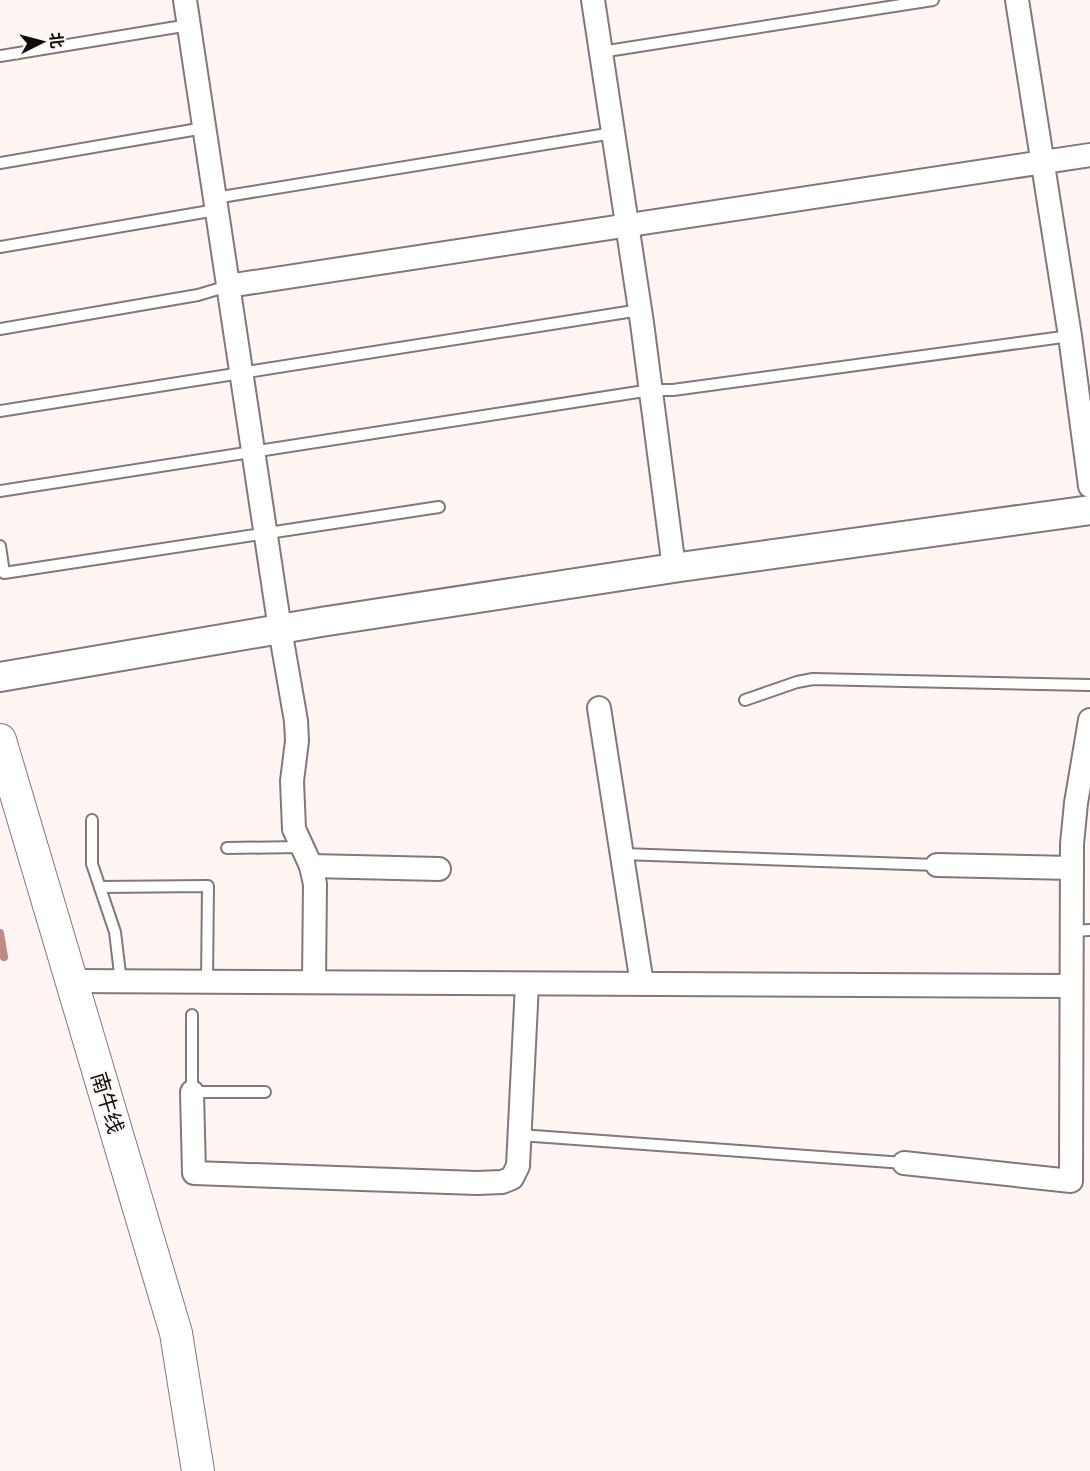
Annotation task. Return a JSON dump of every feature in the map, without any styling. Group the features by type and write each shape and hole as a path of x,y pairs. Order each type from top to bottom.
{"main road":[{"name":"南牛线","path":"0,740 176,1333 198,1471"}],"street":[{"path":"185,0 265,534 296,721 297,741 292,781 294,829 307,857 315,884 314,982"},
{"path":"593,0 640,310 674,568"},
{"path":"1017,0 1042,163 1080,334 1090,486"},
{"path":"228,286 1090,155"},
{"path":"0,677 280,628 674,568 1090,510"},
{"path":"599,708 642,984"},
{"path":"904,1163 1071,1181 1071,986 1081,931 1072,868 1076,803 1090,720"},
{"path":"307,857 439,869"},
{"path":"937,866 1072,868"},
{"path":"71,981 1071,986"},
{"path":"192,1092 194,1173 502,1182 512,1178 518,1166 527,984"}],"lane":[{"path":"601,52 933,0"},
{"path":"0,56 189,25"},
{"path":"0,163 204,128"},
{"path":"0,247 215,204 613,133"},
{"path":"0,329 198,295 228,286"},
{"path":"0,411 640,310"},
{"path":"0,491 651,390 685,388 1080,334"},
{"path":"0,546 4,573 439,507"},
{"path":"745,700 797,682 813,679 1090,685"},
{"path":"92,820 92,864 115,932 121,982"},
{"path":"227,848 307,857"},
{"path":"622,854 937,866"},
{"path":"100,887 208,886 207,982"},
{"path":"192,1016 192,1092 265,1092"},
{"path":"520,1135 904,1163"}],"waterway":[{"path":"0,933 4,957"}]}
